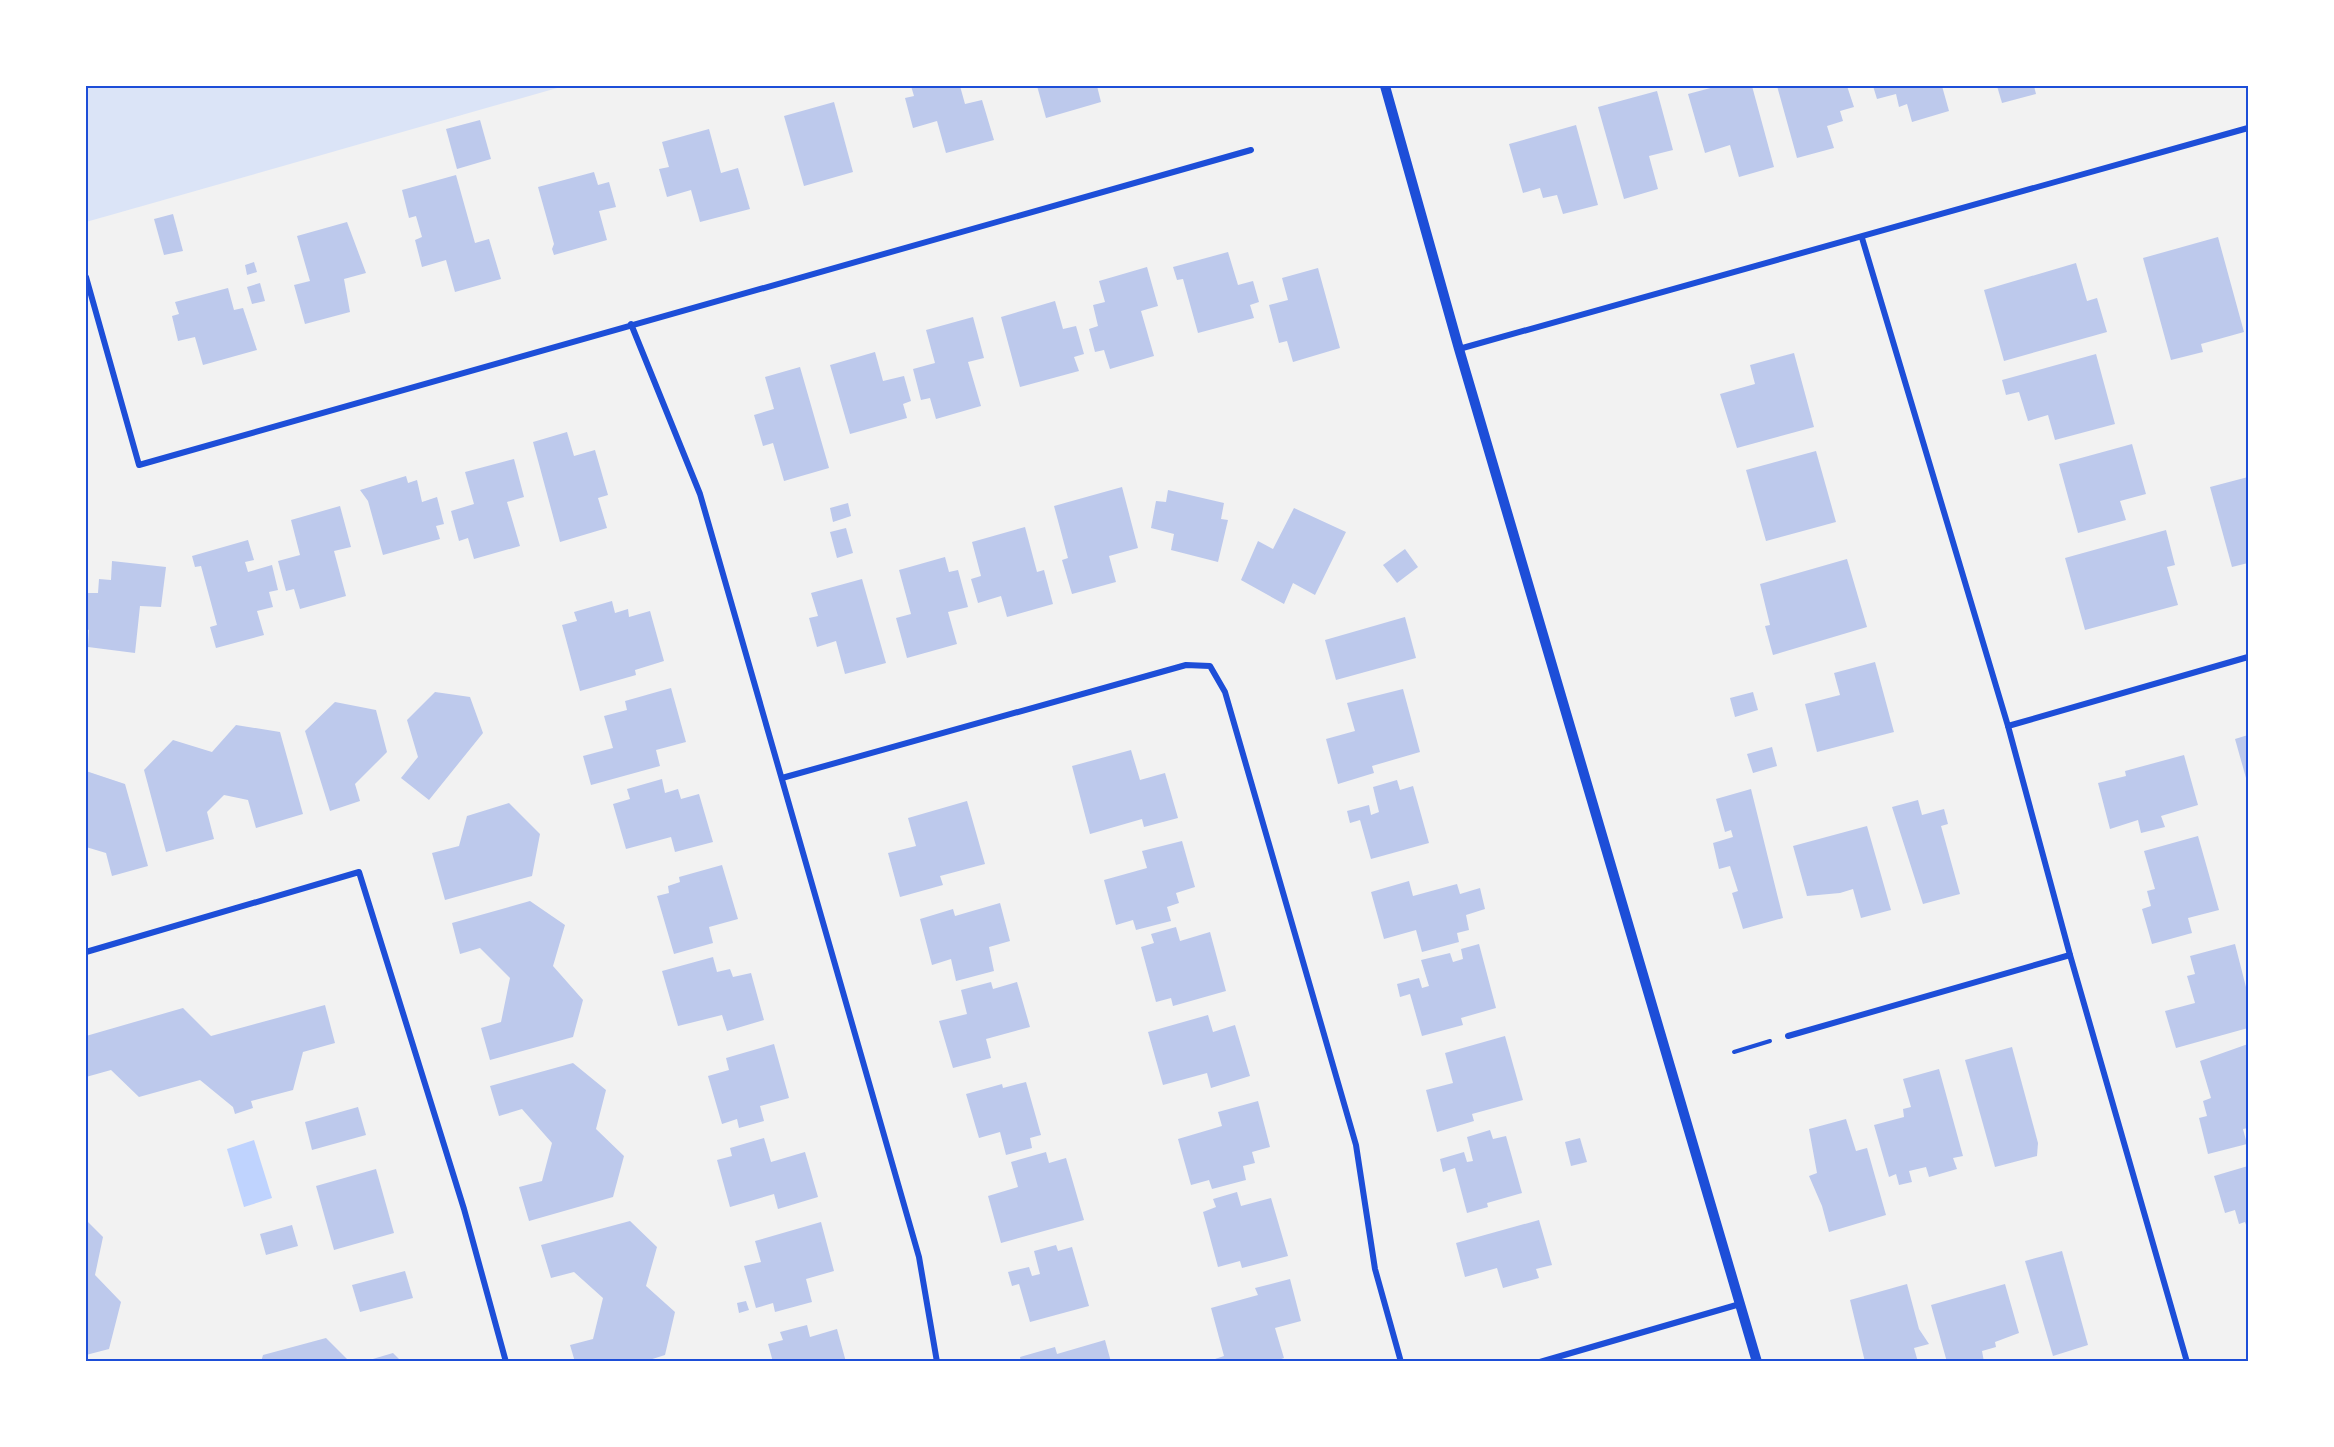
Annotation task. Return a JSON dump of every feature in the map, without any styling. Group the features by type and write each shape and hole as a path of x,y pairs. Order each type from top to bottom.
{"street":[{"path":"1385,86 1757,1362"},
{"path":"1460,349 2248,129"},
{"path":"86,278 139,465 1251,150"},
{"path":"1862,237 2008,726 2070,955 2187,1362"},
{"path":"631,324 700,494 919,1257 937,1362"},
{"path":"2008,726 2248,657"},
{"path":"782,778 1186,665 1210,666 1225,692 1356,1145 1375,1269 1401,1362"},
{"path":"86,952 359,872 464,1209 506,1362"},
{"path":"1788,1036 2070,955"},
{"path":"1540,1362 1740,1304"}],"path":[{"path":"1734,1052 1788,1036"}],"shaded area":[{"path":"86,86 564,86 86,222"}],"water":[{"path":"254,1140 272,1198 244,1207 227,1149"}],"building":[{"path":"911,86 960,86 965,104 982,100 994,140 946,153 937,121 913,128 905,98 914,96"},
{"path":"1037,86 1097,86 1101,102 1046,118"},
{"path":"1718,86 1752,86 1774,167 1739,177 1730,145 1705,153 1688,94"},
{"path":"1777,86 1847,86 1854,107 1840,111 1843,121 1827,126 1834,148 1797,158"},
{"path":"1873,86 1942,86 1949,111 1912,122 1907,104 1899,107 1896,94 1877,99"},
{"path":"1997,86 2034,86 2036,94 2002,103"},
{"path":"1657,91 1673,150 1649,156 1658,189 1624,199 1598,107"},
{"path":"834,102 853,172 804,186 784,116"},
{"path":"480,120 491,159 457,169 446,129"},
{"path":"1576,125 1598,205 1563,214 1557,195 1543,198 1540,188 1523,193 1509,144"},
{"path":"709,129 721,173 738,168 750,209 700,222 691,190 667,197 659,169 669,167 662,142"},
{"path":"594,172 598,185 609,182 616,207 599,211 607,240 554,255 552,249 554,244 538,187"},
{"path":"456,175 475,243 489,239 501,279 455,292 446,260 422,267 415,240 422,237 416,216 409,218 402,190"},
{"path":"173,214 183,251 164,255 154,219"},
{"path":"347,222 366,273 344,279 350,312 305,324 294,285 310,281 297,236"},
{"path":"2218,237 2244,332 2201,344 2203,352 2171,360 2143,258"},
{"path":"1228,252 1238,285 1253,281 1259,302 1250,305 1254,318 1198,333 1183,279 1177,280 1173,267"},
{"path":"254,262 257,272 247,275 245,265"},
{"path":"2076,263 2087,301 2097,298 2107,332 2004,361 1984,290"},
{"path":"1147,267 1158,306 1141,311 1154,356 1110,369 1104,350 1095,352 1089,329 1098,326 1093,305 1105,302 1099,281"},
{"path":"1318,268 1340,348 1293,362 1287,341 1279,343 1269,305 1288,300 1282,278"},
{"path":"260,283 265,301 252,304 247,287"},
{"path":"228,288 234,310 243,308 257,350 203,365 195,337 178,341 172,316 179,314 175,302"},
{"path":"1055,301 1063,329 1076,326 1084,354 1074,357 1079,371 1020,387 1001,317"},
{"path":"973,317 984,358 968,362 981,406 936,419 930,398 921,400 913,369 935,363 926,330"},
{"path":"875,352 883,381 904,376 911,401 903,404 907,418 850,434 830,365"},
{"path":"1794,353 1814,427 1737,448 1720,394 1755,384 1750,365"},
{"path":"2096,354 2115,424 2055,440 2048,415 2028,421 2019,392 2006,395 2002,380"},
{"path":"800,367 829,468 784,481 773,443 763,446 754,415 774,409 765,377"},
{"path":"567,432 574,456 595,450 608,495 598,498 607,528 560,542 533,442"},
{"path":"2132,444 2146,494 2120,501 2126,520 2078,533 2059,464"},
{"path":"1816,451 1836,522 1766,541 1746,470"},
{"path":"514,459 524,497 507,502 520,546 474,559 468,538 459,541 451,511 474,504 465,472"},
{"path":"406,476 408,483 417,480 422,502 437,497 444,524 436,526 440,539 383,555 368,501 360,490"},
{"path":"2248,477 2248,563 2232,567 2210,487"},
{"path":"1122,487 1138,548 1109,556 1116,582 1072,594 1062,560 1068,558 1054,506"},
{"path":"1168,490 1224,503 1221,519 1228,520 1218,562 1171,550 1174,534 1151,528 1156,501 1166,502"},
{"path":"848,503 851,516 833,522 830,508"},
{"path":"340,506 351,547 334,551 346,596 300,609 294,589 286,591 278,561 300,555 291,520"},
{"path":"1294,508 1346,532 1315,595 1293,583 1284,604 1241,580 1258,541 1273,549"},
{"path":"1025,527 1037,572 1044,570 1053,604 1007,617 1001,596 978,603 971,579 981,576 972,542"},
{"path":"846,528 853,553 837,558 830,532"},
{"path":"2166,530 2175,565 2167,567 2178,605 2085,630 2065,558"},
{"path":"248,540 254,560 245,562 248,572 272,565 278,590 269,592 273,607 257,611 264,635 216,648 210,627 217,625 201,566 195,567 192,556"},
{"path":"1405,549 1418,567 1397,583 1383,565"},
{"path":"945,557 949,572 958,570 968,607 948,612 957,644 907,658 896,618 911,614 899,570"},
{"path":"1847,559 1867,627 1773,655 1765,626 1770,625 1760,584"},
{"path":"112,561 166,567 161,607 140,606 135,653 88,647 86,593 98,593 99,579 111,580"},
{"path":"862,579 886,663 845,674 836,641 817,647 809,618 818,616 811,593"},
{"path":"612,601 615,613 628,609 629,617 650,611 664,661 635,670 636,675 580,691 562,625 577,621 574,612"},
{"path":"1405,617 1416,658 1336,680 1325,640"},
{"path":"1875,662 1894,732 1817,752 1805,704 1840,695 1834,673"},
{"path":"671,688 686,742 656,750 660,766 591,785 583,756 613,748 604,716 627,710 625,701"},
{"path":"1403,689 1420,752 1372,766 1374,773 1338,784 1326,739 1355,731 1347,703"},
{"path":"435,692 470,697 483,733 429,800 401,778 418,757 407,720"},
{"path":"1753,692 1758,710 1735,717 1730,698"},
{"path":"335,702 376,710 387,752 355,784 360,801 330,811 305,731"},
{"path":"236,725 280,732 303,814 256,828 248,800 224,795 207,812 214,839 166,852 144,770 173,740 212,752"},
{"path":"2248,735 2248,785 2235,739"},
{"path":"1772,747 1777,766 1753,773 1747,754"},
{"path":"1131,750 1140,780 1165,773 1178,818 1144,827 1142,819 1090,834 1072,766"},
{"path":"2184,755 2198,805 2161,816 2165,827 2141,833 2138,820 2110,829 2098,783 2126,776 2125,771"},
{"path":"86,771 125,784 148,866 112,876 106,853 86,847"},
{"path":"662,779 665,793 678,789 681,799 699,794 713,842 675,852 671,837 626,849 613,804 630,799 627,789"},
{"path":"1397,780 1400,790 1413,786 1429,843 1371,859 1360,820 1350,823 1347,811 1369,805 1371,815 1379,812 1373,787"},
{"path":"1751,789 1783,918 1743,929 1732,893 1738,891 1730,866 1719,869 1713,843 1733,837 1731,830 1725,832 1716,799"},
{"path":"1918,800 1922,815 1944,809 1948,824 1941,826 1960,894 1923,904 1892,807"},
{"path":"967,801 985,864 940,876 943,885 900,897 888,853 916,846 908,818"},
{"path":"509,803 540,834 532,876 445,900 432,853 459,846 467,816"},
{"path":"1867,826 1891,910 1861,918 1853,889 1840,893 1807,896 1793,846"},
{"path":"2198,836 2219,910 2188,918 2192,933 2152,944 2142,909 2151,906 2147,891 2155,889 2144,851"},
{"path":"1182,841 1195,887 1176,893 1179,903 1167,907 1171,921 1136,930 1133,920 1116,925 1104,880 1147,868 1142,851"},
{"path":"722,865 738,919 709,927 713,943 674,954 657,896 669,893 668,886 680,882 679,877"},
{"path":"1409,881 1413,896 1457,884 1460,894 1480,888 1485,909 1466,915 1469,930 1457,933 1459,942 1422,952 1416,930 1384,939 1371,892"},
{"path":"530,901 565,925 553,966 583,1000 573,1037 490,1060 481,1028 501,1022 510,978 480,948 460,954 452,923"},
{"path":"1000,903 1010,941 989,947 994,971 956,981 951,959 932,965 920,919 953,909 955,916"},
{"path":"1176,927 1180,941 1210,932 1226,991 1173,1006 1171,998 1156,1002 1141,947 1154,943 1151,934"},
{"path":"1479,944 1496,1008 1461,1018 1463,1025 1422,1036 1410,994 1400,997 1397,984 1419,978 1422,988 1429,986 1421,960 1450,953 1453,962 1463,959 1461,949"},
{"path":"2235,944 2248,995 2248,1028 2176,1048 2165,1011 2195,1003 2187,976 2195,974 2190,956"},
{"path":"713,957 717,972 730,969 733,977 751,973 764,1020 727,1031 722,1015 678,1026 662,971"},
{"path":"991,982 993,989 1017,982 1030,1027 986,1039 991,1058 953,1068 939,1021 967,1014 961,990"},
{"path":"325,1005 335,1043 303,1052 293,1090 251,1101 253,1108 235,1114 233,1107 200,1080 139,1097 111,1070 86,1077 86,1036 183,1008 211,1036"},
{"path":"1208,1015 1213,1032 1235,1025 1250,1076 1211,1088 1207,1073 1163,1085 1148,1032"},
{"path":"1505,1036 1523,1100 1472,1114 1474,1121 1437,1132 1426,1090 1453,1083 1445,1053"},
{"path":"774,1044 789,1098 760,1106 764,1121 739,1128 737,1119 722,1124 708,1076 729,1070 726,1058"},
{"path":"2248,1044 2248,1128 2243,1129 2247,1144 2208,1154 2199,1118 2207,1116 2203,1101 2211,1098 2200,1061"},
{"path":"2012,1047 2038,1143 2037,1156 1995,1167 1965,1060"},
{"path":"573,1063 606,1090 596,1129 624,1156 613,1197 529,1221 519,1187 542,1181 552,1143 522,1109 499,1116 490,1086"},
{"path":"1939,1069 1963,1156 1953,1158 1957,1169 1929,1177 1926,1167 1909,1171 1912,1182 1899,1185 1896,1174 1889,1177 1874,1125 1904,1117 1903,1109 1911,1107 1903,1079"},
{"path":"1026,1082 1041,1135 1030,1138 1032,1148 1006,1155 1000,1132 979,1138 966,1094 1002,1084 1003,1088"},
{"path":"1258,1101 1270,1147 1252,1152 1255,1163 1243,1166 1246,1180 1212,1189 1209,1180 1191,1185 1178,1139 1222,1126 1218,1112"},
{"path":"358,1107 366,1135 312,1150 305,1122"},
{"path":"1846,1119 1856,1151 1867,1148 1886,1215 1829,1232 1822,1206 1809,1176 1817,1173 1809,1129"},
{"path":"1490,1130 1493,1139 1506,1136 1522,1193 1487,1203 1488,1207 1467,1213 1455,1168 1443,1172 1440,1159 1464,1152 1467,1162 1473,1161 1467,1137"},
{"path":"764,1138 771,1162 805,1152 818,1197 778,1209 774,1194 730,1207 717,1160 732,1156 730,1148"},
{"path":"1580,1138 1587,1162 1571,1166 1565,1142"},
{"path":"1046,1152 1049,1163 1066,1158 1084,1220 1001,1243 988,1196 1018,1187 1011,1162"},
{"path":"2248,1166 2248,1230 2245,1222 2239,1224 2235,1210 2225,1213 2214,1176"},
{"path":"376,1169 394,1233 334,1250 316,1186"},
{"path":"1237,1192 1241,1206 1271,1198 1288,1256 1242,1268 1240,1261 1218,1267 1203,1212 1216,1207 1213,1199"},
{"path":"86,1220 103,1237 95,1275 121,1302 109,1349 86,1355"},
{"path":"1539,1220 1552,1265 1536,1269 1539,1278 1503,1288 1497,1268 1465,1277 1456,1243"},
{"path":"630,1221 657,1247 646,1286 675,1312 665,1355 643,1362 575,1362 570,1345 593,1339 603,1298 574,1272 551,1278 541,1245"},
{"path":"821,1222 834,1271 806,1279 812,1302 775,1312 773,1303 756,1308 744,1266 761,1262 755,1241"},
{"path":"292,1225 298,1246 266,1255 260,1234"},
{"path":"1056,1245 1058,1251 1072,1247 1089,1306 1030,1322 1019,1284 1012,1286 1008,1272 1029,1267 1032,1276 1040,1274 1034,1251"},
{"path":"2062,1251 2088,1345 2053,1356 2025,1261"},
{"path":"405,1271 413,1298 360,1312 352,1285"},
{"path":"1290,1279 1301,1321 1275,1328 1284,1358 1273,1362 1206,1362 1224,1356 1211,1308 1258,1295 1255,1288"},
{"path":"1907,1284 1919,1329 1929,1344 1914,1348 1918,1362 1865,1362 1850,1300"},
{"path":"2005,1284 2019,1333 1995,1342 1996,1347 1982,1351 1984,1362 1947,1362 1931,1305"},
{"path":"746,1301 749,1310 739,1313 737,1303"},
{"path":"807,1325 810,1337 837,1329 846,1362 773,1362 768,1344 783,1340 780,1332"},
{"path":"326,1338 350,1362 261,1362 263,1355"},
{"path":"1105,1340 1111,1362 1021,1362 1020,1357 1055,1347 1057,1354"},
{"path":"393,1353 402,1362 366,1362 366,1361"}]}
